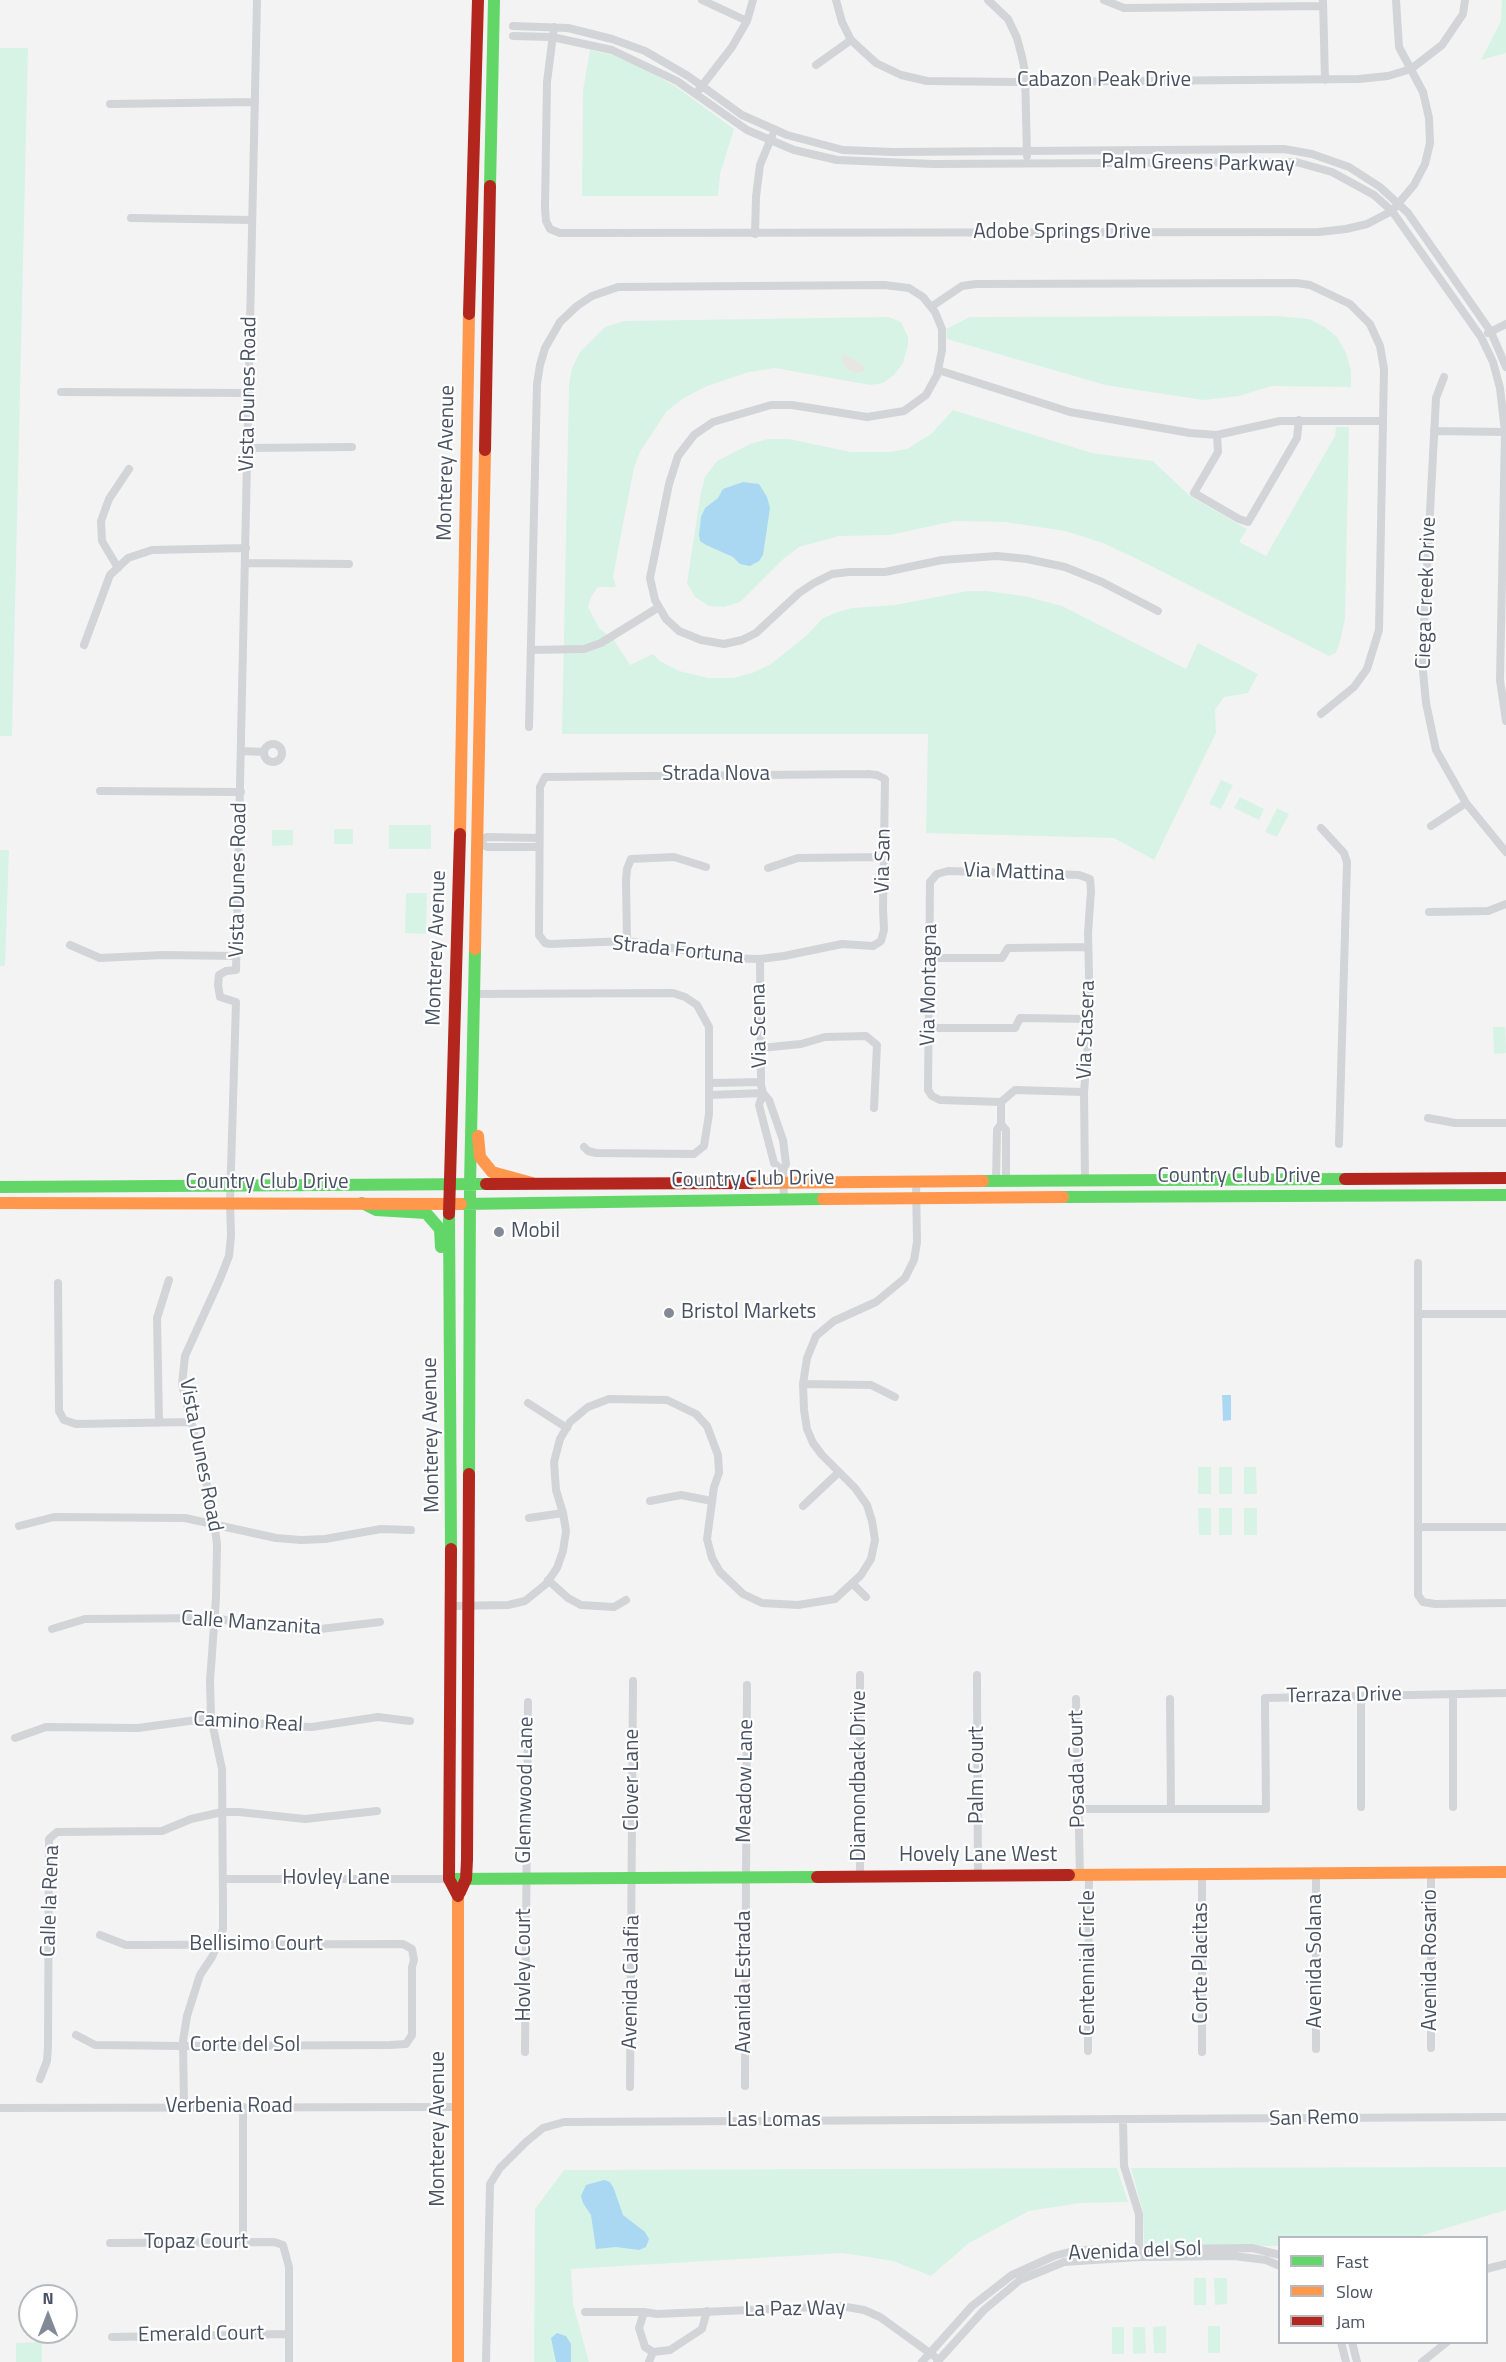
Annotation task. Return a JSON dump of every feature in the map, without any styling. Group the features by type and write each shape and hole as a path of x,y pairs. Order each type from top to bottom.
{"main road":[{"name":"Monterey Avenue","path":"458,1896 449,1879 452,1606 449,1184 461,775 478,0"},
{"name":"Monterey Avenue","path":"458,2362 458,1896 466,1879 470,1184 494,0"},
{"path":"471,264 478,270 484,282 488,329"},
{"path":"461,775 469,797 468,831 477,842"},
{"path":"472,1091 480,1157 485,1166 497,1175 532,1183"},
{"name":"Country Club Drive","path":"0,1187 470,1184 783,1176 916,1182 1506,1178"},
{"name":"Country Club Drive","path":"0,1203 470,1204 784,1199 1506,1195"},
{"path":"362,1203 376,1210 421,1211 435,1220 440,1229 442,1266 450,1277"},
{"name":"Hovely Lane West","path":"449,1879 1506,1872"}],"street":[{"name":"Vista Dunes Road","path":"184,2107 183,2046 187,2016 200,1975 223,1929 222,1769 211,1718 210,1681 218,1569 215,1524 182,1384 185,1356 229,1256 236,1002 220,997 218,985 219,975 226,971 236,970 249,448 256,0"},
{"path":"702,0 747,21"},
{"path":"698,90 732,47 747,21 753,0"},
{"name":"Cabazon Peak Drive","path":"836,0 842,22 852,40 876,63 901,75 927,81 1324,80 1379,77 1411,69"},
{"path":"987,0 1008,20 1017,38 1025,81 1027,163"},
{"path":"1104,0 1124,8 1183,4 1323,3 1324,80"},
{"name":"Adobe Springs Drive","path":"554,27 547,82 546,221 550,229 560,233 1319,232 1367,224 1396,208 1414,185 1425,164 1430,143 1430,118 1424,92 1399,47 1396,0"},
{"path":"1411,69 1442,45 1463,14 1465,0"},
{"name":"Palm Greens Parkway","path":"513,26 568,28 612,39 645,51 688,76 698,90 722,114 747,130 804,152 837,160 933,164 1296,162 1332,172 1408,213 1491,332 1506,367"},
{"name":"Palm Greens Parkway","path":"513,36 552,37 612,50 698,90 742,115 775,130 843,150 1284,149 1312,154 1349,167 1380,187 1481,337 1493,362 1500,388 1505,415 1500,680 1506,721"},
{"path":"816,64 852,40"},
{"path":"110,104 254,102"},
{"path":"755,234 760,165 775,130"},
{"path":"131,218 252,220"},
{"path":"930,307 962,286 976,284 1310,285 1350,304 1370,324 1380,346 1384,369 1379,630 1375,648 1354,687 1322,714"},
{"path":"529,727 537,384 545,348 560,322 576,306 592,296 618,287 884,285 909,288 922,297 942,329 939,370 926,395 904,411 867,417 792,405 771,405 712,422 694,435 678,456 669,484 651,578 655,600 666,619 680,631 701,640 724,644 742,640 756,633 800,593 832,574 885,572 942,560 997,556 1028,559 1065,567 1102,582 1158,611"},
{"path":"1481,337 1506,324"},
{"path":"939,370 1092,417 1191,433 1217,435 1280,421 1382,421"},
{"name":"Ciega Creek Drive","path":"1444,376 1436,398 1434,431 1424,626 1425,693 1436,750 1466,803 1506,852"},
{"path":"61,392 249,393"},
{"path":"1217,435 1218,452 1194,493 1248,522 1297,438 1299,420"},
{"path":"1434,431 1505,432"},
{"path":"249,448 352,447"},
{"path":"118,568 102,541 101,521 109,499 129,469"},
{"path":"84,645 110,575 128,558 152,550 246,548"},
{"path":"246,563 349,564"},
{"path":"531,650 584,649 601,643 659,607"},
{"path":"242,751 264,752"},
{"name":"Strada Nova","path":"539,843 540,787 545,777 868,774 885,779"},
{"name":"Via San","path":"881,941 884,930 885,779"},
{"path":"100,791 241,792"},
{"path":"1431,826 1466,803"},
{"path":"1321,828 1344,853 1347,862 1339,1144"},
{"path":"477,842 487,837 508,842 539,843"},
{"name":"Strada Fortuna","path":"539,843 539,935 545,943 570,945 627,941 722,958 760,959 842,944 873,946 881,941"},
{"path":"627,941 626,880 631,859 674,857 706,867"},
{"path":"768,868 798,858 884,857"},
{"name":"Via Mattina","path":"937,874 948,871 1052,874 1079,875 1090,879"},
{"name":"Via Montagna","path":"937,874 930,882 928,1090 932,1096 940,1100 1001,1102"},
{"name":"Via Stasera","path":"1085,1182 1084,1092 1090,1019 1088,947 1090,879"},
{"path":"1429,912 1488,911 1506,904"},
{"path":"70,945 100,958 163,955 236,956"},
{"path":"930,958 1002,958 1008,948 1088,947"},
{"name":"Via Scena","path":"760,959 763,1093 759,1105 774,1163 783,1176"},
{"path":"473,994 660,992 685,997 697,1005 709,1028 710,1095 704,1146 694,1154 596,1153 584,1147"},
{"path":"929,1028 1015,1028 1020,1018 1090,1019"},
{"path":"761,1048 801,1044 825,1037 866,1036 877,1045 874,1108"},
{"path":"710,1083 761,1082"},
{"path":"731,1083 732,1094"},
{"path":"1001,1182 1006,1130 1001,1124 1001,1102 1015,1090 1084,1092"},
{"path":"710,1095 763,1093"},
{"name":"Via Scena","path":"763,1093 769,1100 783,1140 786,1164 783,1176 784,1199"},
{"path":"1428,1118 1455,1123 1506,1123"},
{"path":"452,1606 508,1605 525,1601 549,1580 557,1568 566,1532 556,1490 554,1462 560,1439 570,1422 588,1407 609,1399 667,1400 684,1406 696,1414 707,1426 718,1455 719,1473 712,1501 707,1539 712,1558 725,1578 744,1594 762,1603 798,1605 835,1599 861,1575 871,1559 875,1540 867,1504 813,1443 807,1429 803,1384 807,1358 816,1336 834,1321 876,1302 905,1278 914,1260 917,1242 916,1182"},
{"path":"1418,1263 1418,1595 1423,1602 1435,1604 1506,1603"},
{"path":"159,1423 157,1318 169,1280"},
{"path":"58,1282 59,1412 64,1420 76,1424 191,1422"},
{"path":"1419,1314 1506,1314"},
{"path":"803,1384 871,1385 896,1397"},
{"path":"528,1402 567,1428"},
{"path":"803,1506 839,1472"},
{"path":"651,1501 681,1495 712,1501"},
{"path":"529,1518 563,1514"},
{"path":"19,1526 54,1517 185,1518 276,1538 301,1540 324,1539 381,1528 411,1530"},
{"path":"1419,1527 1506,1527"},
{"path":"549,1580 568,1598 581,1605 614,1607 626,1600"},
{"path":"852,1583 866,1597"},
{"name":"Calle Manzanita","path":"51,1629 85,1619 215,1618 288,1630 312,1630 380,1622"},
{"name":"Diamondback Drive","path":"860,1675 860,1876"},
{"name":"Palm Court","path":"977,1675 978,1876"},
{"name":"Clover Lane","path":"633,1681 633,1878"},
{"name":"Meadow Lane","path":"745,1877 747,1685"},
{"name":"Terraza Drive","path":"1079,1809 1266,1809 1265,1698 1506,1693"},
{"path":"1453,1695 1453,1807"},
{"path":"1361,1696 1361,1807"},
{"name":"Posada Court","path":"1076,1699 1079,1809 1084,1875"},
{"path":"1170,1699 1171,1809"},
{"name":"Glennwood Lane","path":"525,1879 528,1702"},
{"name":"Camino Real","path":"15,1738 46,1727 138,1728 211,1718 312,1727 378,1717 410,1721"},
{"name":"Calle la Rena","path":"40,2079 47,2061 48,2047 49,1839 57,1832 162,1831 222,1812 305,1819 377,1811"},
{"name":"Avenida Rosario","path":"1431,1873 1431,2048"},
{"name":"Corte Placitas","path":"1202,1874 1202,2052"},
{"name":"Avenida Solana","path":"1316,1874 1316,2049"},
{"name":"Centennial Circle","path":"1084,1875 1089,2051"},
{"name":"Avanida Estrada","path":"745,1877 745,2086"},
{"name":"Avenida Calafia","path":"630,2087 633,1878"},
{"name":"Hovley Lane","path":"223,1879 449,1879"},
{"name":"Hovley Court","path":"525,1879 525,2052"},
{"name":"Bellisimo Court","path":"100,1935 126,1945 404,1944 412,1950 414,1960 412,1967 412,2035"},
{"name":"Corte del Sol","path":"76,2035 95,2045 183,2046 390,2045 406,2044 412,2035"},
{"path":"243,2107 243,2242"},
{"name":"Verbenia Road","path":"0,2108 459,2107"},
{"name":"San Remo","path":"1123,2121 1506,2117"},
{"name":"Las Lomas","path":"486,2362 490,2184 506,2162 543,2128 564,2122 622,2121 1123,2121"},
{"path":"1123,2121 1124,2166 1139,2214 1139,2253"},
{"name":"Topaz Court","path":"110,2243 274,2242 283,2245 289,2267 289,2334"},
{"name":"Avenida del Sol","path":"938,2361 984,2310 1020,2280 1064,2262 1139,2253 1252,2248 1278,2254"},
{"name":"Avenida del Sol","path":"922,2362 972,2306 1012,2275 1054,2256 1077,2250 1234,2256 1266,2260 1278,2265"},
{"path":"1488,2269 1506,2264"},
{"name":"La Paz Way","path":"585,2312 657,2314 841,2307 864,2310 880,2317 938,2361"},
{"path":"644,2312 639,2328 645,2347 653,2352 670,2350 702,2330 707,2311"},
{"path":"288,2362 289,2334"},
{"name":"Emerald Court","path":"112,2337 289,2334"},
{"path":"1341,2344 1346,2362"},
{"path":"1352,2344 1357,2362"},
{"path":"1422,2362 1446,2344"},
{"path":"649,2362 653,2352"}],"green space":[{"path":"1502,0 1506,0 1506,53 1481,60 1501,21"},
{"path":"0,48 28,48 12,736 0,736"},
{"path":"590,50 613,55 645,69 675,86 734,129 720,174 718,196 582,196 583,90"},
{"path":"1276,316 1309,319 1325,327 1337,337 1346,353 1351,370 1351,387 1271,386 1239,396 1203,400 1105,385 947,339 946,329 970,317"},
{"path":"888,317 901,322 908,337 908,345 903,363 894,375 883,383 870,385 775,368 749,372 707,386 684,398 666,412 640,452 634,468 613,576 616,587 598,587 588,607 599,628 614,640 630,665 653,654 660,661 679,671 708,678 733,678 752,673 771,664 806,636 823,618 838,612 852,608 895,605 968,591 1024,596 1062,606 1186,669 1198,643 1258,674 1248,693 1224,697 1215,710 1216,733 1154,860 1114,838 926,833 928,734 562,734 569,385 572,368 580,352 605,327 624,321"},
{"path":"953,410 1092,453 1153,461 1190,496 1247,529 1239,542 1266,556 1335,436 1336,427 1349,427 1345,619 1336,653 1329,656 1103,543 1065,531 1005,522 955,521 889,535 839,536 799,547 781,561 740,602 724,607 709,606 695,597 687,583 701,492 705,477 717,461 750,444 768,439 789,439 851,452 889,452 907,449 931,434"},
{"path":"1221,780 1233,785 1221,809 1209,804"},
{"path":"1240,797 1264,809 1259,820 1234,808"},
{"path":"1277,808 1289,814 1277,837 1265,832"},
{"path":"389,825 431,825 431,849 389,849"},
{"path":"334,829 353,829 353,844 334,844"},
{"path":"272,830 293,830 293,845 272,846"},
{"path":"0,850 9,850 5,966 0,966"},
{"path":"406,893 427,893 426,934 405,933"},
{"path":"1493,1027 1505,1027 1506,1053 1494,1054"},
{"path":"1198,1467 1211,1467 1211,1494 1198,1494"},
{"path":"1219,1467 1232,1467 1232,1494 1219,1494"},
{"path":"1244,1467 1256,1467 1257,1494 1244,1494"},
{"path":"1198,1508 1211,1508 1211,1535 1199,1535"},
{"path":"1219,1508 1232,1508 1232,1535 1219,1535"},
{"path":"1244,1508 1257,1508 1257,1535 1244,1535"},
{"path":"1506,2167 1506,2210 1420,2236 1278,2236 1278,2246 1144,2245 1143,2212 1131,2168"},
{"path":"1117,2168 1128,2202 1080,2203 1029,2211 969,2243 931,2276 893,2261 843,2253 571,2269 573,2304 589,2362 534,2362 535,2209 564,2170"},
{"path":"1194,2278 1206,2278 1206,2305 1194,2305"},
{"path":"1214,2278 1227,2278 1227,2304 1215,2305"},
{"path":"1166,2326 1166,2353 1154,2353 1153,2327"},
{"path":"1208,2326 1220,2326 1220,2353 1208,2353"},
{"path":"1112,2327 1124,2327 1124,2354 1112,2354"},
{"path":"1133,2327 1145,2327 1146,2353 1133,2354"},
{"path":"16,2343 42,2344 42,2362 16,2362"}],"sand":[{"path":"844,354 865,366 864,371 857,373 847,369 842,359"}],"water":[{"path":"743,482 759,484 767,497 770,508 763,555 759,561 750,566 740,564 733,557 706,545 700,541 699,535 701,517 705,508 718,498 723,489"},
{"path":"1222,1395 1231,1395 1231,1420 1223,1421"},
{"path":"604,2180 610,2182 614,2189 623,2215 645,2232 649,2239 646,2247 639,2250 616,2247 596,2249 591,2215 581,2196 586,2185"},
{"path":"557,2333 566,2336 571,2344 571,2362 556,2362 551,2338"}],"traffic: fast":[{"path":"490,186 494,0"},
{"path":"469,1474 470,1184 475,949"},
{"path":"983,1181 1345,1179"},
{"path":"0,1187 486,1184"},
{"path":"1063,1197 1506,1195"},
{"path":"461,1204 823,1199"},
{"path":"362,1203 376,1210 426,1213 440,1229 441,1247"},
{"path":"449,1214 451,1549"},
{"path":"449,1879 817,1877"}],"traffic: slow":[{"path":"460,834 469,314"},
{"path":"475,949 485,450"},
{"path":"478,1136 480,1157 492,1172 532,1183"},
{"path":"750,1183 983,1181"},
{"path":"823,1199 1063,1197"},
{"path":"0,1203 461,1204"},
{"path":"1069,1875 1506,1872"},
{"path":"458,2362 458,1896 460,1892"}],"traffic: jam":[{"path":"469,314 478,0"},
{"path":"485,450 490,186"},
{"path":"449,1214 460,834"},
{"path":"1345,1179 1506,1178"},
{"path":"486,1184 750,1183"},
{"path":"460,1892 466,1879 467,1860 469,1474"},
{"path":"451,1549 449,1879 458,1896"},
{"path":"817,1877 1069,1875"}],"place":[{"name":"Mobil","path":"499,1232"},
{"name":"Bristol Markets","path":"669,1313"}]}
